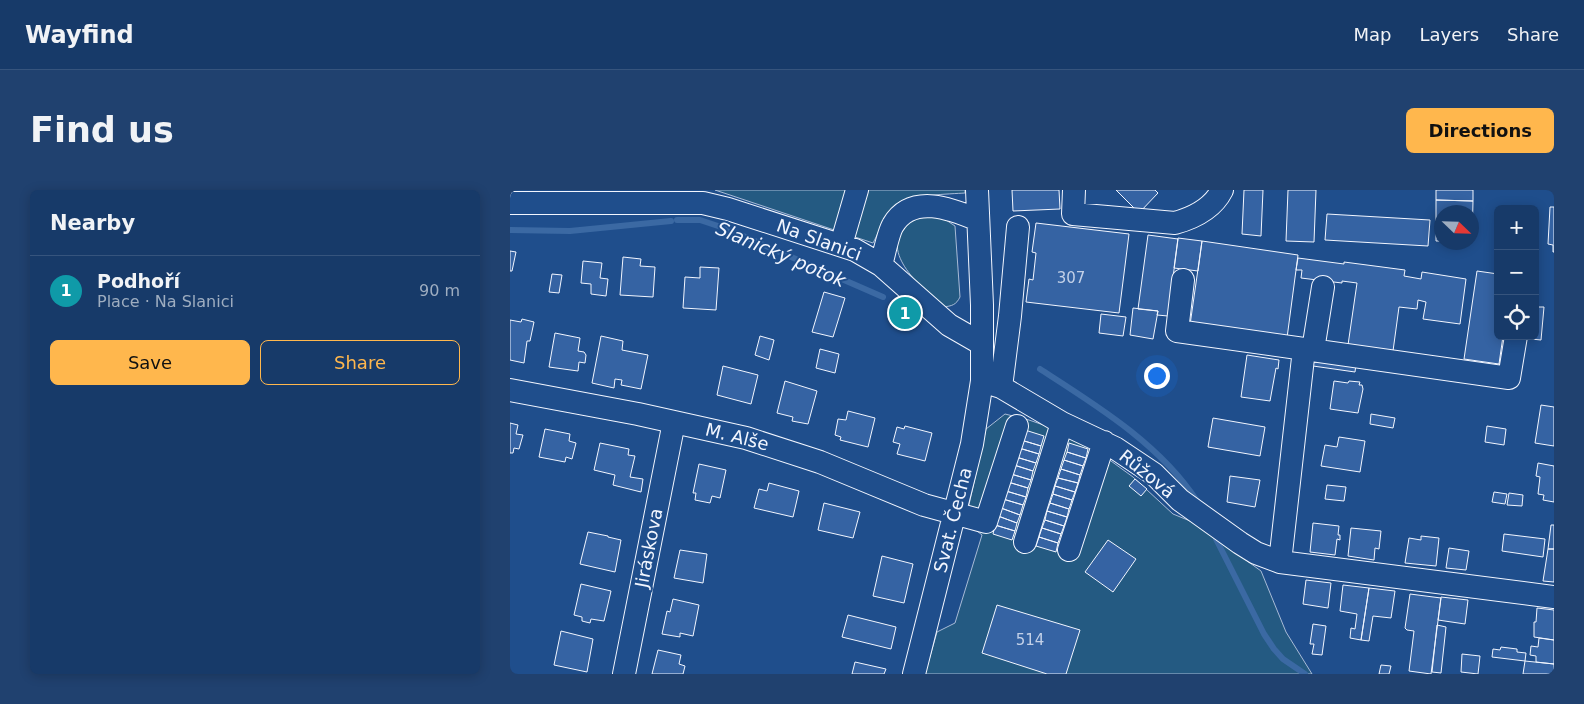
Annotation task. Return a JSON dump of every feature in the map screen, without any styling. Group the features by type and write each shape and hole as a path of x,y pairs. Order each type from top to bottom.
{"street":[{"path":"841,245 857,190"},
{"path":"977,190 987,369"},
{"path":"1074,190 1073,214 1175,223 1189,219 1204,210 1222,190"},
{"name":"Na Slanici","path":"510,203 636,197 702,203 728,209 841,245 855,250 881,265 949,325 987,369"},
{"path":"881,265 893,225 904,212 918,207 935,205 978,220"},
{"path":"987,369 1010,316 1018,227"},
{"path":"1183,280 1177,331 1509,378 1515,340"},
{"path":"1280,562 1309,350 1323,287"},
{"name":"Růžová","path":"987,369 1062,423 1104,442 1136,460 1154,474 1180,500 1256,553 1280,562 1554,597"},
{"name":"Svat. Čecha","path":"914,674 956,512 987,369"},
{"name":"M. Alše","path":"510,390 638,414 746,438 820,462 924,505 956,512 986,522 1017,426"},
{"name":"Jiráskova","path":"624,674 674,422"},
{"path":"1025,542 1062,423"},
{"path":"1069,550 1104,442"}],"shaded area":[{"path":"715,190 965,190 965,193 940,194 903,200 894,207 887,217 873,243"},
{"path":"920,215 940,216 955,226 960,297 951,306 943,307 915,280 900,258 897,247 899,235 907,224"},
{"path":"1005,414 1078,437 1133,477 1173,514 1195,523 1261,571 1286,632 1312,674 925,674 937,632 955,623 982,535 966,518 986,429"}],"building":[{"path":"1012,190 1059,190 1060,209 1013,211"},
{"path":"1116,190 1155,190 1158,193 1139,213"},
{"path":"1244,190 1263,190 1261,236 1242,234"},
{"path":"1288,190 1316,190 1314,242 1286,241"},
{"path":"1436,190 1473,190 1473,201 1436,200"},
{"path":"1436,200 1473,201 1473,205 1436,205"},
{"path":"1550,207 1554,207 1554,252 1553,245 1548,244"},
{"path":"1327,214 1430,220 1428,246 1325,240"},
{"path":"1036,223 1129,234 1119,313 1026,302 1029,279 1033,280 1036,253 1032,252"},
{"path":"1148,235 1178,239 1168,316 1157,315 1158,311 1138,309"},
{"path":"1178,238 1202,241 1198,271 1174,268"},
{"path":"1202,241 1298,255 1287,338 1190,325"},
{"path":"510,251 516,252 512,271 510,271"},
{"path":"623,257 641,259 640,266 655,267 653,297 620,295"},
{"path":"1298,258 1405,270 1404,276 1421,279 1422,272 1466,279 1460,324 1423,319 1426,302 1418,300 1417,309 1399,307 1393,351 1348,345 1357,283 1301,278 1302,270 1296,270"},
{"path":"583,261 602,263 600,278 608,279 606,296 591,294 591,284 581,283"},
{"path":"700,267 719,268 716,310 683,308 685,277 700,278"},
{"path":"1477,271 1494,273 1494,340 1502,340 1499,364 1464,359"},
{"path":"552,274 562,275 559,293 549,292"},
{"path":"824,292 845,298 833,337 812,332"},
{"path":"900,307 914,313 911,320 897,314"},
{"path":"1539,307 1544,307 1541,340 1539,340"},
{"path":"1133,308 1158,311 1153,339 1130,335"},
{"path":"1101,314 1126,317 1123,336 1099,333"},
{"path":"522,319 534,322 530,341 527,341 524,363 510,360 510,320 521,322"},
{"path":"555,333 580,338 578,351 584,352 586,355 585,363 579,362 578,371 549,367"},
{"path":"601,336 623,341 622,350 648,355 641,389 621,385 622,380 615,379 614,388 592,383"},
{"path":"760,336 774,340 769,360 755,355"},
{"path":"820,349 839,354 835,373 816,368"},
{"path":"1247,355 1279,360 1270,401 1241,397"},
{"path":"1313,362 1356,364 1355,372 1313,366"},
{"path":"723,366 758,375 751,404 717,395"},
{"path":"785,381 817,391 808,424 792,421 793,417 777,413"},
{"path":"1334,381 1360,382 1359,385 1362,385 1363,389 1358,413 1330,409"},
{"path":"1541,405 1554,407 1554,446 1535,443"},
{"path":"848,411 875,418 868,447 840,440 841,437 835,435 838,419 846,420"},
{"path":"1371,414 1395,418 1393,428 1370,424"},
{"path":"1213,418 1265,427 1260,456 1208,447"},
{"path":"510,423 518,425 516,434 523,435 519,449 514,448 513,453 510,453"},
{"path":"905,426 932,433 925,461 897,454 900,444 893,442 897,427 904,429"},
{"path":"1487,426 1506,429 1504,445 1485,442"},
{"path":"545,429 570,434 569,441 576,443 572,459 566,457 565,462 539,457"},
{"path":"1025,430 1044,436 1041,446 1021,440"},
{"path":"1339,437 1365,441 1360,472 1321,466 1325,445 1337,447"},
{"path":"1021,440 1041,446 1039,454 1019,448"},
{"path":"600,443 629,449 628,455 635,456 630,477 643,479 641,492 613,485 615,475 594,470"},
{"path":"1069,443 1088,449 1086,458 1067,452"},
{"path":"1019,448 1039,454 1036,463 1016,457"},
{"path":"1067,452 1086,458 1083,466 1064,460"},
{"path":"1016,457 1036,463 1033,471 1014,465"},
{"path":"1064,460 1083,466 1080,475 1061,469"},
{"path":"1538,463 1554,466 1554,502 1543,500 1544,495 1538,494 1540,477 1536,476"},
{"path":"699,464 726,470 720,498 712,496 710,503 695,500 696,493 693,493"},
{"path":"1014,465 1033,471 1031,480 1011,474"},
{"path":"1061,469 1080,475 1078,483 1058,478"},
{"path":"1011,474 1031,480 1028,488 1008,482"},
{"path":"1230,476 1260,480 1255,507 1227,502"},
{"path":"1058,478 1078,483 1075,492 1055,486"},
{"path":"1135,479 1147,489 1141,496 1129,486"},
{"path":"1008,482 1028,488 1026,497 1006,491"},
{"path":"769,483 799,491 793,517 754,508 759,489 767,491"},
{"path":"1327,485 1346,487 1344,501 1325,499"},
{"path":"1055,486 1075,492 1072,500 1053,494"},
{"path":"1006,491 1026,497 1023,505 1003,499"},
{"path":"1494,492 1507,494 1505,504 1492,502"},
{"path":"1509,493 1523,495 1522,506 1507,505"},
{"path":"1053,494 1072,500 1069,509 1050,503"},
{"path":"1003,499 1023,505 1020,515 1001,508"},
{"path":"824,503 860,512 853,538 818,530"},
{"path":"1050,503 1069,509 1067,517 1047,511"},
{"path":"1001,508 1020,515 1017,523 998,516"},
{"path":"1047,511 1067,517 1064,526 1045,520"},
{"path":"998,516 1017,523 1015,531 995,525"},
{"path":"1045,520 1064,526 1061,534 1042,528"},
{"path":"1313,523 1339,526 1338,535 1340,535 1340,540 1337,539 1335,555 1310,552"},
{"path":"995,525 1015,531 1012,540 993,534"},
{"path":"1551,525 1554,525 1554,549 1548,549"},
{"path":"1042,528 1061,534 1058,543 1039,537"},
{"path":"1351,528 1381,531 1379,549 1375,548 1374,560 1348,556"},
{"path":"588,532 621,540 615,572 580,564"},
{"path":"1504,534 1545,539 1543,557 1502,551"},
{"path":"1421,536 1439,538 1436,566 1405,563 1409,538 1421,540"},
{"path":"1039,537 1058,543 1056,552 1036,546"},
{"path":"1108,540 1136,559 1113,592 1085,572"},
{"path":"1449,548 1469,551 1466,570 1446,568"},
{"path":"1548,549 1554,549 1554,582 1543,581"},
{"path":"680,550 707,554 703,583 674,578"},
{"path":"882,556 913,564 904,603 873,596"},
{"path":"1306,580 1331,583 1328,608 1303,604"},
{"path":"581,584 611,591 604,621 591,619 590,623 582,621 582,617 574,615"},
{"path":"1343,585 1369,588 1361,640 1350,638 1351,628 1355,629 1357,614 1340,611"},
{"path":"1369,588 1395,591 1391,618 1373,616 1369,641 1361,640"},
{"path":"1410,594 1441,598 1431,674 1409,671 1414,631 1405,628"},
{"path":"1441,597 1468,600 1465,624 1438,620"},
{"path":"673,599 699,605 693,636 680,633 680,637 662,634 667,611 670,612"},
{"path":"997,605 1080,630 1066,674 1047,674 982,653"},
{"path":"1537,608 1554,610 1554,640 1534,637 1534,622 1536,622"},
{"path":"848,615 896,627 891,649 842,637"},
{"path":"1313,624 1326,626 1322,655 1312,654 1314,644 1310,644"},
{"path":"1437,625 1446,627 1441,673 1432,672"},
{"path":"561,631 593,639 587,672 554,665"},
{"path":"1539,638 1554,640 1554,664 1536,662 1536,656 1530,655 1531,646 1538,647"},
{"path":"1501,647 1517,649 1517,652 1526,653 1525,661 1492,657 1493,649 1500,650"},
{"path":"658,650 681,655 679,664 685,666 683,674 652,674"},
{"path":"1462,654 1480,656 1478,674 1461,672"},
{"path":"1525,661 1554,664 1554,674 1523,674"},
{"path":"855,662 886,669 884,674 852,674"},
{"path":"1381,665 1391,666 1389,674 1379,674"}],"waterway":[{"name":"Slanický potok","path":"677,220 700,220 727,229 883,297"},
{"name":"Slanický potok","path":"510,230 570,231 671,221"},
{"name":"Slanický potok","path":"1040,369 1126,427 1165,461 1197,501"},
{"name":"Slanický potok","path":"1216,539 1264,634 1283,659 1305,674"}],"place":[{"name":"Podhoří","path":"905,313"}]}
